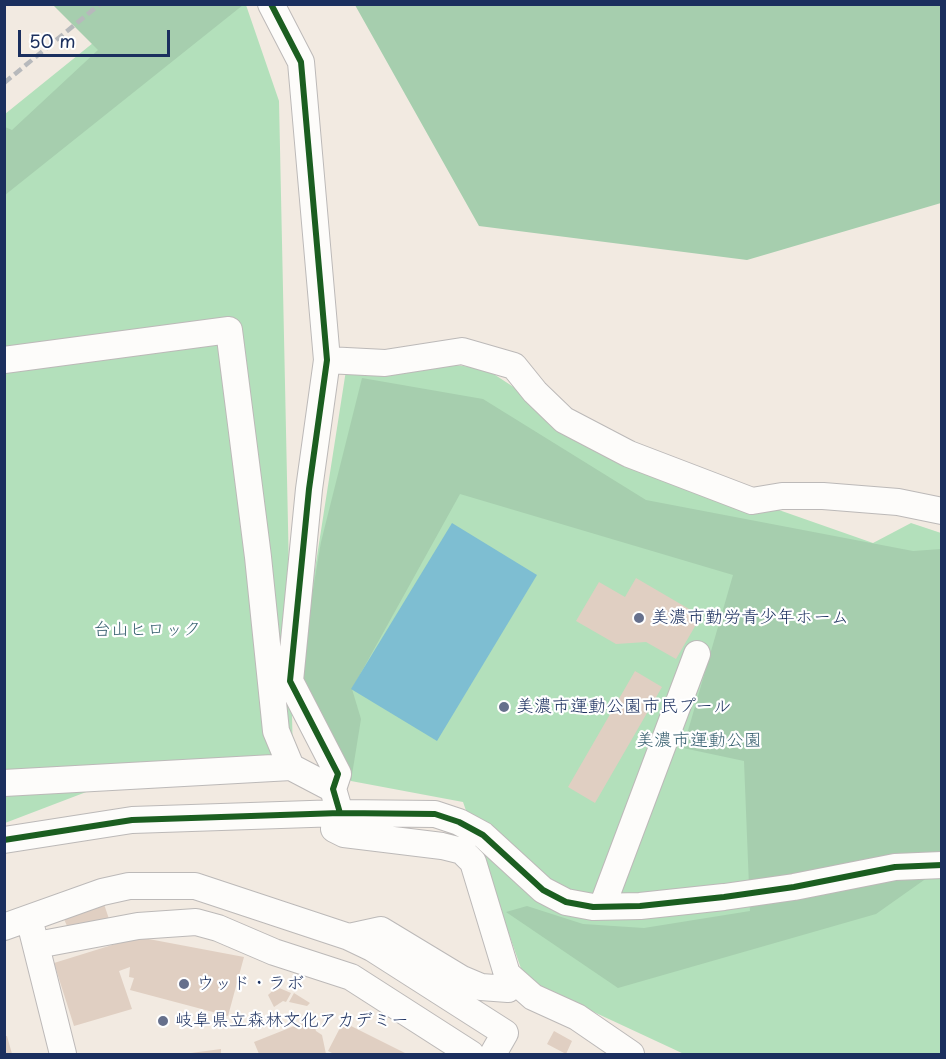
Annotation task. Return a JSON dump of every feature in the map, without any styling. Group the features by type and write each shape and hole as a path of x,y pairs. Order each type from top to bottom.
{"street":[{"path":"271,4 301,62 327,360 309,489 290,681 338,774 334,829 344,834 462,851 473,862 495,941 507,974 534,996 577,1017 620,1052"},
{"path":"4,360 229,330 258,557 276,731 291,767 337,801"},
{"path":"327,360 385,363 462,351 514,366 535,392 564,420 630,454 752,501 782,496 822,496 898,502 942,511"},
{"path":"602,907 697,654"},
{"path":"4,783 291,767"},
{"path":"4,840 132,820 337,801 435,814 459,822 483,835 543,890 566,902 602,907 724,897 794,888 894,867 942,865"},
{"path":"4,927 102,892 129,886 195,886 350,937 372,948 506,1032 493,1054"},
{"path":"29,918 63,1054"},
{"path":"37,945 138,926 196,922 218,928 274,952 351,977 471,1054"},
{"path":"350,937 381,930 462,979 481,987 508,989 514,981"}],"green space":[{"path":"53,5 243,5 5,195 5,127 12,130 98,50"},
{"name":"台山ヒロック","path":"140,5 246,5 279,101 293,761 136,773 5,823 5,114"},
{"path":"355,5 941,5 941,203 747,260 479,226"},
{"name":"美濃市運動公園","path":"349,351 486,369 564,420 642,462 873,543 911,523 941,533 941,1054 684,1054 525,980 463,802 351,781 298,678"},
{"path":"362,378 483,399 646,500 913,551 941,549 941,868 876,914 618,988 506,912 527,906 583,924 644,928 750,911 744,761 683,748 733,575 460,494 352,689 361,719 351,781 298,678 321,542"}],"water":[{"path":"452,523 537,575 437,741 351,689"}],"building":[{"name":"美濃市勤労青少年ホーム","path":"636,578 701,616 676,659 646,642 616,644 576,621 599,582 625,597"},
{"path":"635,671 662,687 595,803 568,787"},
{"path":"104,904 109,919 70,933 64,919"},
{"name":"ウッド・ラボ","path":"138,937 244,957 228,1016 130,990 134,978 129,977 130,967 119,971 132,1009 74,1026 54,963"},
{"path":"277,987 291,993 286,1002 283,1001 274,1007 268,995"},
{"path":"294,993 310,1003 307,1006 289,1002"},
{"path":"312,1019 316,1031 322,1035 326,1054 259,1054 254,1042"},
{"path":"343,1022 407,1054 334,1054 328,1051"},
{"path":"554,1031 572,1041 566,1054 547,1044"},
{"path":"4,1036 7,1036 12,1054 4,1054"},
{"path":"221,1049 221,1054 191,1054 191,1053"}],"railway":[{"path":"4,83 100,4"}],"cycle path":[{"path":"271,4 301,62 327,360 309,489 290,681 338,774 333,789 340,813"},
{"path":"4,840 132,820 340,813 435,814 459,822 483,835 543,890 566,902 593,907 640,906 724,897 794,887 895,867 942,865"}],"place":[{"name":"美濃市勤労青少年ホーム","path":"639,618"},
{"name":"美濃市運動公園市民プール","path":"504,707"},
{"name":"ウッド・ラボ","path":"184,984"},
{"name":"岐阜県立森林文化アカデミー","path":"163,1021"}]}
